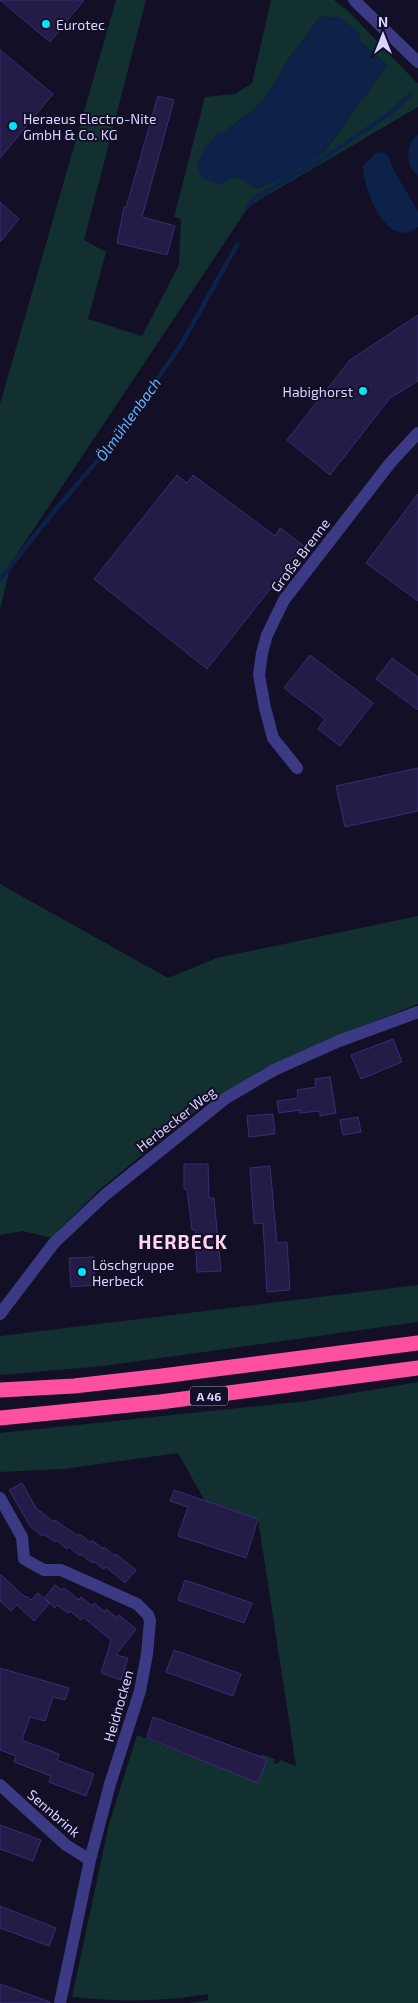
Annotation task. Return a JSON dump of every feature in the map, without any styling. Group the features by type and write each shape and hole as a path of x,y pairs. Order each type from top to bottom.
{"highway":[{"name":"A 46","path":"0,1390 74,1386 418,1343"},
{"name":"A 46","path":"0,1418 170,1401 418,1368"}],"street":[{"path":"354,0 418,62"},
{"name":"Große Brenne","path":"297,768 273,738 265,708 259,675 267,635 284,600 390,462 418,433"},
{"name":"Herbecker Weg","path":"0,1314 54,1243 105,1195 226,1098 274,1070 331,1044 418,1012"},
{"name":"Heidnocken","path":"0,1498 22,1537 24,1559 44,1570 61,1570 137,1604 148,1615 150,1621 148,1654 140,1691 110,1784 90,1860 60,2003"},
{"name":"Sennbrink","path":"0,1785 66,1845 90,1860"}],"green space":[{"path":"116,0 146,0 84,240 106,252 88,319 142,336 179,265 181,219 174,217 205,97 235,94 252,83 271,0 334,0 348,11 418,84 418,107 249,206 11,563 0,610 0,404","holes":["321,16 340,18 360,34 360,41 387,65 323,154 256,189 241,178 230,178 216,135 224,132 258,106 275,83 287,61"]},
{"path":"0,884 168,978 217,958 418,916 418,1004 332,1038 263,1069 198,1109 98,1191 51,1238 23,1231 0,1235"},
{"path":"418,1285 418,1322 103,1366 0,1375 0,1336"},
{"path":"418,1382 418,2003 189,2003 208,2000 208,1994 173,1999 140,2000 72,1997 109,1824 137,1735 258,1782 267,1759 261,1757 262,1754 275,1759 274,1763 278,1764 280,1760 296,1766 258,1519 205,1501 178,1453 63,1469 0,1472 0,1433 306,1401"}],"water":[{"path":"321,16 340,18 360,34 360,41 387,65 323,154 283,179 256,189 238,178 231,179 220,185 201,177 197,164 205,148 216,134 224,132 258,106 275,83 287,61"},
{"path":"418,134 418,176 411,167 408,157 410,144"},
{"path":"377,152 385,153 389,157 394,171 418,211 418,227 407,232 396,231 387,225 372,202 367,189 363,166"}],"building":[{"name":"Eurotec","path":"0,0 84,0 50,42"},
{"name":"Heraeus Electro-Nite GmbH & Co. KG","path":"0,50 53,94 0,158"},
{"path":"158,96 174,100 142,217 175,226 167,255 117,243 124,207 126,208"},
{"path":"0,202 19,219 0,242"},
{"name":"Habighorst","path":"418,315 418,381 390,398 330,475 287,440 350,360"},
{"path":"177,475 187,483 193,475 275,536 280,528 304,546 207,669 94,579"},
{"path":"418,494 418,601 366,563"},
{"path":"310,655 373,703 340,746 318,729 325,719 284,688"},
{"path":"392,658 418,677 418,710 376,679"},
{"path":"418,768 418,811 345,827 336,786"},
{"path":"393,1039 402,1062 361,1079 351,1055"},
{"path":"330,1077 336,1113 320,1116 320,1111 300,1113 300,1110 279,1113 277,1101 298,1098 297,1090 316,1087 315,1079"},
{"path":"273,1114 275,1134 249,1137 247,1116"},
{"path":"358,1117 361,1132 343,1135 340,1120"},
{"path":"184,1164 208,1164 209,1198 214,1198 221,1271 197,1272 195,1230 192,1230 187,1189 184,1189"},
{"path":"270,1166 277,1243 287,1242 290,1290 267,1292 263,1223 254,1224 250,1168"},
{"name":"Löschgruppe Herbeck","path":"94,1257 95,1285 71,1287 69,1258"},
{"path":"22,1483 36,1508 54,1522 55,1520 78,1536 80,1534 91,1543 92,1540 115,1556 116,1554 136,1570 125,1583 106,1567 104,1569 93,1561 92,1563 69,1547 67,1549 56,1540 55,1542 44,1534 42,1536 30,1526 9,1490"},
{"path":"174,1490 258,1519 246,1558 178,1536 188,1507 170,1501"},
{"path":"0,1574 25,1597 31,1600 38,1593 44,1598 55,1585 62,1590 64,1588 79,1600 81,1597 92,1606 94,1603 105,1612 106,1609 117,1618 119,1615 136,1629 116,1655 128,1658 121,1680 101,1673 110,1639 83,1617 81,1620 70,1611 68,1613 57,1605 55,1608 50,1603 34,1621 17,1605 11,1611 0,1601"},
{"path":"185,1580 252,1603 244,1623 178,1600"},
{"path":"174,1650 241,1674 233,1696 166,1672"},
{"path":"0,1668 69,1688 65,1700 53,1697 45,1721 30,1717 22,1740 59,1754 57,1760 94,1774 86,1796 49,1782 51,1776 14,1762 16,1756 0,1750"},
{"path":"153,1717 267,1759 258,1783 147,1738"},
{"path":"0,1825 41,1840 33,1861 0,1849"},
{"path":"0,1906 56,1928 49,1946 0,1928"},
{"path":"0,1984 50,2002 50,2003 0,2003"}],"waterway":[{"name":"Ölmühlenbach","path":"247,208 252,200 321,160 389,114 410,95"},
{"name":"Ölmühlenbach","path":"0,579 111,445 181,345 237,245"}],"place":[{"name":"Eurotec","path":"46,24"},
{"name":"Heraeus Electro-Nite GmbH & Co. KG","path":"13,126"},
{"name":"Habighorst","path":"363,391"},
{"name":"Löschgruppe Herbeck","path":"82,1272"}],"district":[{"name":"HERBECK","path":"183,1241"}]}
